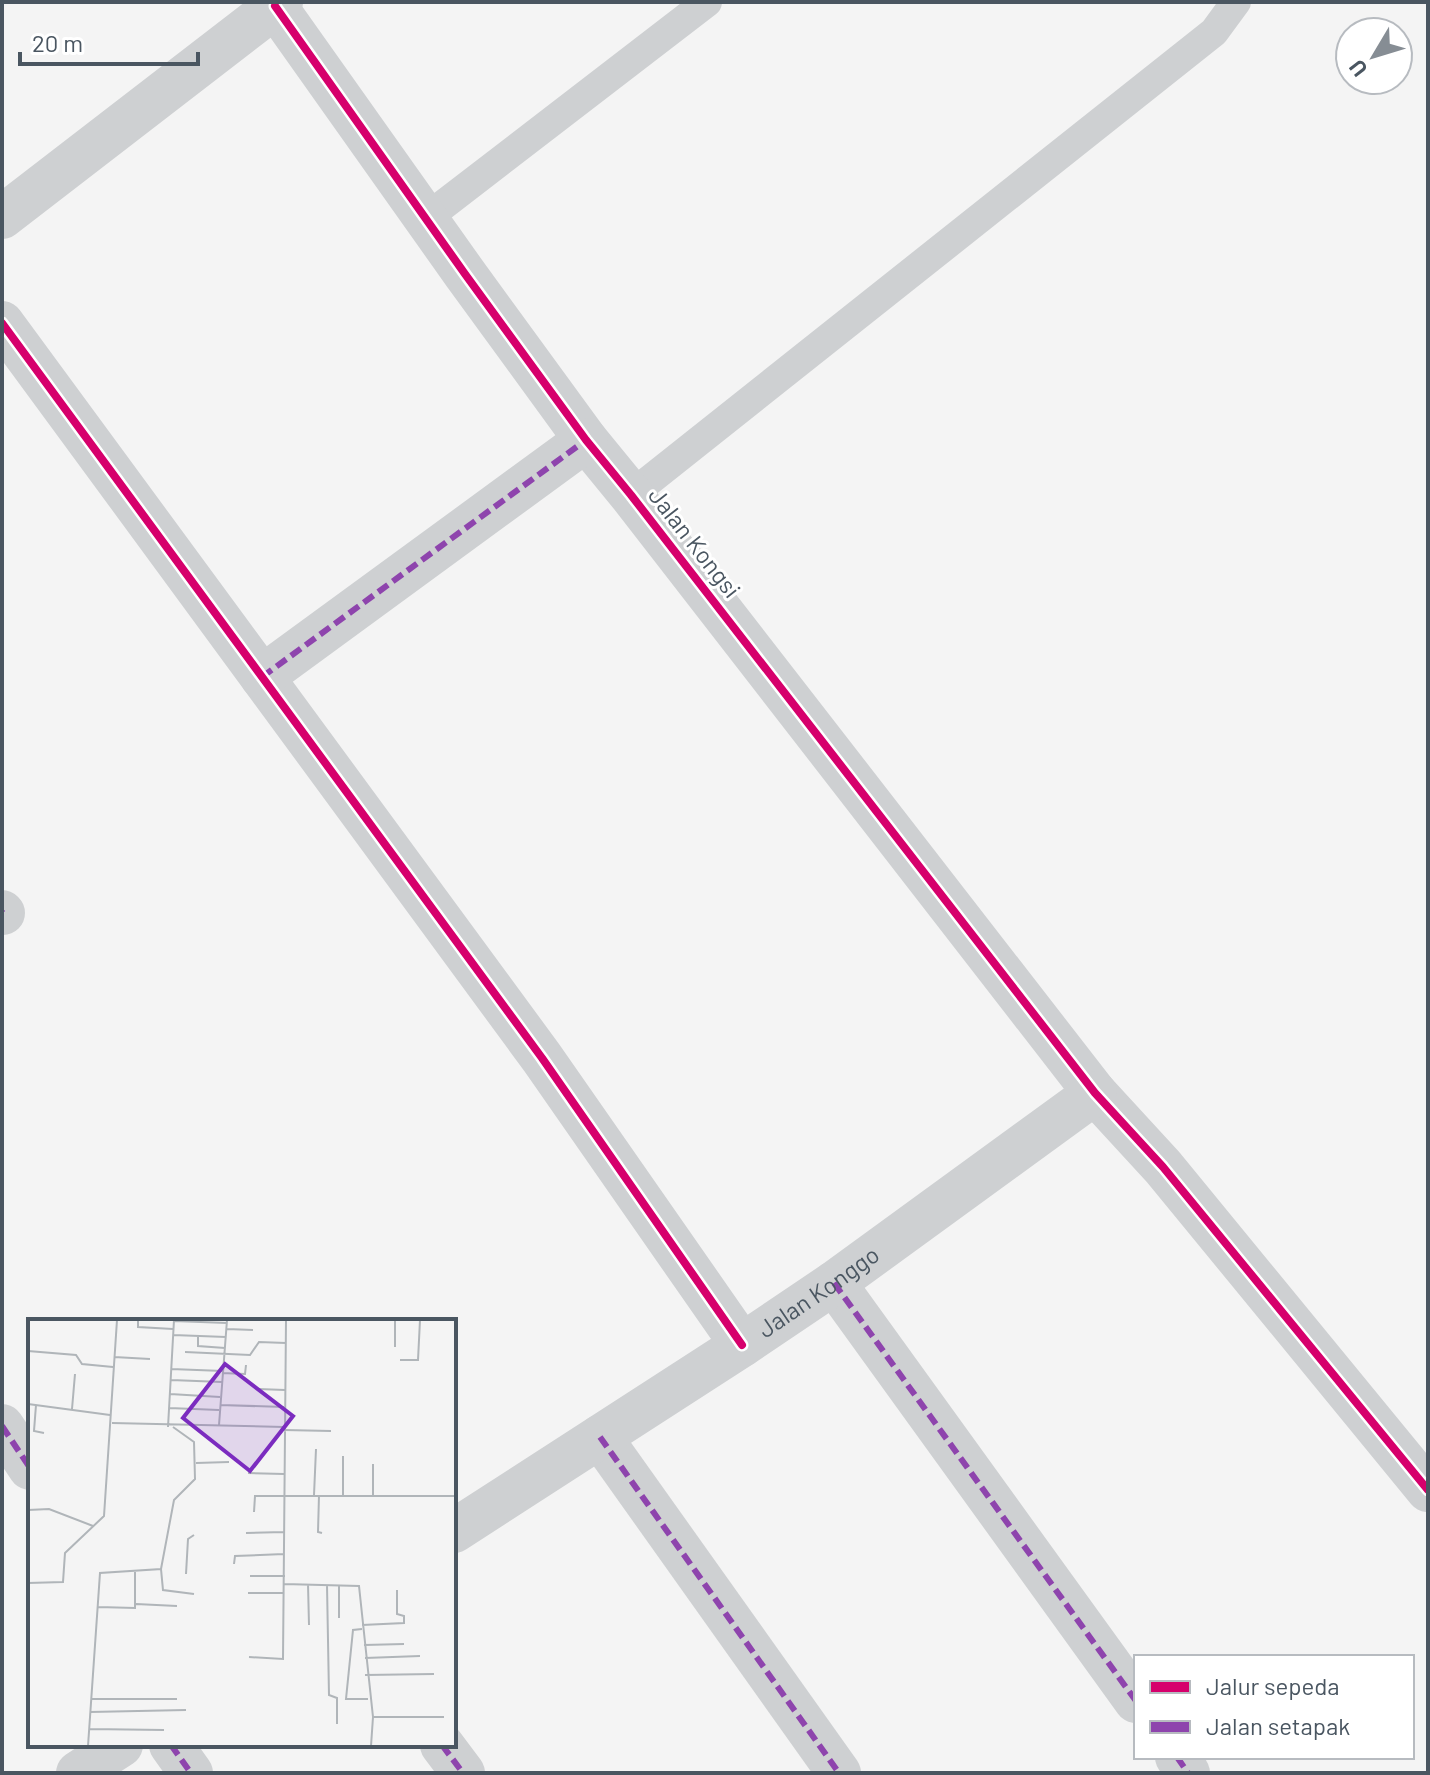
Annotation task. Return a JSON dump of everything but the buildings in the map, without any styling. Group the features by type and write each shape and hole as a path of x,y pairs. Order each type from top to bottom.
{"street":[{"name":"Jalan Kongsi","path":"278,4 425,219 586,440 1095,1093 1163,1167 1428,1490"},
{"path":"2,217 278,4"},
{"path":"2,323 542,1058 742,1345"},
{"path":"262,677 586,440"},
{"name":"Jalan Konggo","path":"456,1530 834,1283 1095,1093"},
{"path":"834,1283 1134,1698"},
{"path":"2,1426 28,1465"},
{"path":"600,1437 839,1773"},
{"path":"78,1773 118,1747"},
{"path":"172,1747 191,1773"},
{"path":"444,1747 463,1773"}],"lane":[{"path":"425,219 707,2"},
{"path":"631,495 1214,32 1236,2"}],"marked path":[{"path":"262,677 586,440"},
{"path":"834,1283 1134,1698"},
{"path":"2,1426 28,1465"},
{"path":"600,1437 839,1773"},
{"path":"172,1747 191,1773"},
{"path":"444,1747 463,1773"},
{"path":"1178,1759 1188,1773"}],"cycle path":[{"path":"275,6 586,440 1095,1093 1163,1167 1428,1490"},
{"path":"2,323 542,1058 742,1345"}]}
